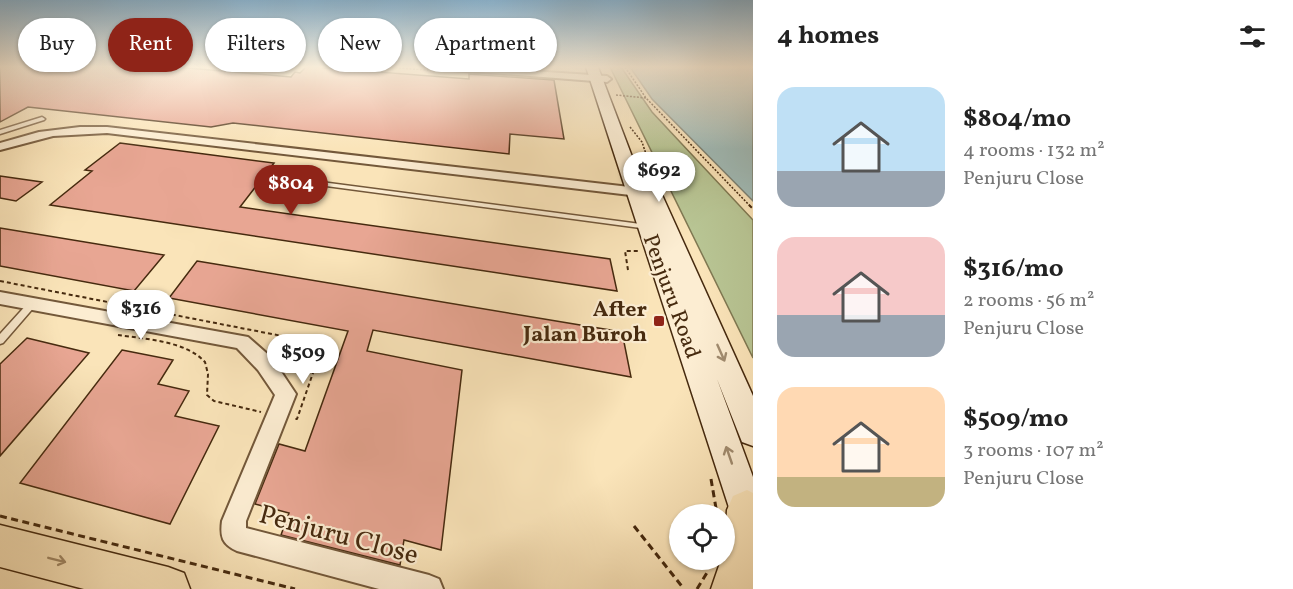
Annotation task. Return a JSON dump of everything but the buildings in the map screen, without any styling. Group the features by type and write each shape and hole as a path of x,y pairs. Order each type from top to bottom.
{"highway":[{"path":"722,577 742,563 750,518"},
{"path":"0,546 168,589"}],"main road":[{"name":"Penjuru Road","path":"608,94 644,192 650,236 664,267 750,518"},
{"name":"Penjuru Road","path":"650,236 753,431"}],"street":[{"path":"0,147 43,133 80,129 107,130 644,192"},
{"name":"Penjuru Close","path":"0,298 242,342 265,364 285,392 234,521 233,534 237,538 429,589"}],"lane":[{"path":"0,132 42,119"},
{"path":"282,179 650,236"},
{"path":"0,340 32,304"}],"path":[{"path":"639,94 646,98"},
{"path":"644,94 753,209"},
{"path":"628,270 625,251 650,236"},
{"path":"111,333 194,352 204,360 208,375 207,395 214,401 277,416"},
{"path":"0,516 296,589"},
{"path":"634,526 684,589"},
{"path":"697,589 722,577"}],"green space":[{"path":"624,94 640,94 652,112 753,220 753,358"}],"water":[{"path":"649,94 753,94 753,201"}],"place":[{"name":"After Jalan Buroh","path":"659,321"}]}
